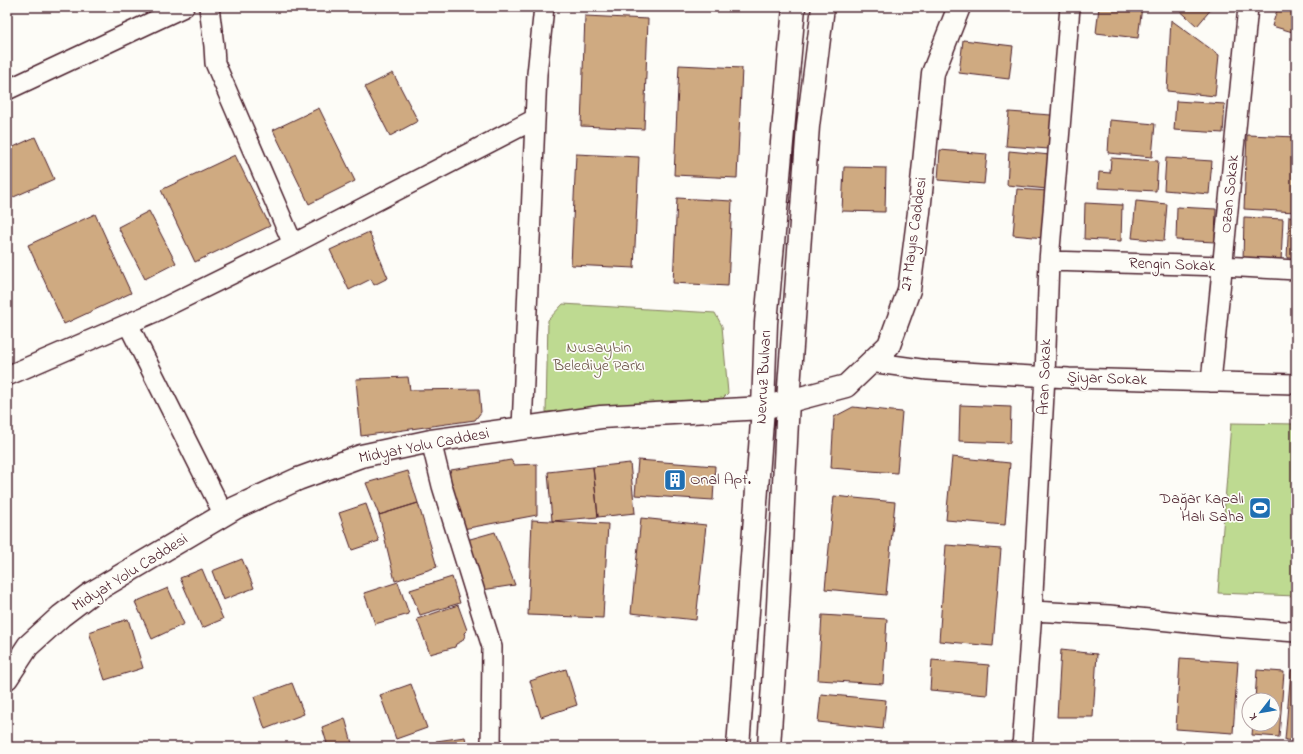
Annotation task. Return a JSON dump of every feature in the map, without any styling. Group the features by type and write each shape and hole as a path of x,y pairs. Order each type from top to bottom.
{"main road":[{"name":"Nevruz Bulvarı","path":"738,747 763,408 766,323 794,7"},
{"name":"Nevruz Bulvarı","path":"769,747 778,606 788,401 808,126 823,7"},
{"name":"27 Mayıs Caddesi","path":"788,401 846,386 889,345 909,290 919,212 933,73 959,7"},
{"name":"Midyat Yolu Caddesi","path":"7,678 28,646 61,616 90,594 235,508 298,479 361,456 431,441 601,417 763,408 788,401"}],"street":[{"path":"7,90 184,7"},
{"path":"209,7 215,63 294,244"},
{"path":"522,428 537,74 544,7"},
{"name":"Aran Sokak","path":"1022,747 1032,611 1045,376 1049,261 1070,7"},
{"name":"Ozan Sokak","path":"1211,382 1248,7"},
{"path":"7,376 155,312 294,244 535,119"},
{"name":"Rengin Sokak","path":"1049,261 1223,266 1296,270"},
{"path":"128,324 224,515"},
{"name":"Şiyar Sokak","path":"870,362 928,370 1069,378 1296,384"},
{"path":"431,441 442,486 492,647 491,747"},
{"path":"1032,611 1109,615 1296,632"}],"green space":[{"name":"Nusaybin Belediye Parkı","path":"563,304 715,313 722,326 728,393 720,401 546,412 548,320"},
{"name":"Dağar Kapalı Halı Saha","path":"1231,423 1296,424 1296,596 1218,593"}],"building":[{"path":"1099,7 1142,7 1138,38 1096,33"},
{"path":"1176,7 1213,7 1197,26"},
{"path":"1278,7 1296,7 1296,33 1272,26"},
{"path":"585,16 648,19 644,129 581,126"},
{"path":"1171,20 1219,55 1215,96 1167,91"},
{"path":"963,40 1013,46 1009,79 959,73"},
{"path":"679,65 742,68 737,178 674,175"},
{"path":"393,73 418,121 390,136 365,87"},
{"path":"1176,101 1225,104 1223,133 1174,130"},
{"path":"319,108 355,181 309,204 273,130"},
{"path":"1009,112 1051,115 1049,149 1006,146"},
{"path":"1110,120 1155,124 1152,157 1108,153"},
{"path":"1247,135 1296,137 1296,212 1244,209"},
{"path":"35,137 54,179 7,200 7,150"},
{"path":"940,150 987,154 984,184 938,180"},
{"path":"1009,151 1050,155 1047,189 1007,185"},
{"path":"576,154 639,157 634,268 571,265"},
{"path":"235,155 270,226 195,262 161,190"},
{"path":"1111,158 1158,161 1156,191 1098,188 1099,172 1110,173"},
{"path":"1166,158 1212,161 1209,194 1164,190"},
{"path":"844,167 886,168 885,212 842,211"},
{"path":"1017,189 1048,191 1044,238 1013,235"},
{"path":"677,198 732,201 728,286 673,283"},
{"path":"1136,201 1167,204 1164,241 1132,238"},
{"path":"1085,203 1122,205 1121,241 1084,239"},
{"path":"1177,207 1216,209 1215,242 1176,240"},
{"path":"149,211 176,263 145,279 118,227"},
{"path":"95,214 131,293 64,324 28,245"},
{"path":"1289,216 1296,217 1296,258 1287,258"},
{"path":"1244,217 1283,219 1281,262 1243,261"},
{"path":"369,232 388,278 374,285 371,279 349,290 330,250"},
{"path":"408,377 410,390 479,389 481,412 475,420 361,436 356,379"},
{"path":"960,405 1011,407 1010,443 959,441"},
{"path":"853,407 902,412 897,473 831,468 834,417"},
{"path":"952,457 1010,463 1005,525 946,520"},
{"path":"511,460 514,465 537,464 537,515 463,529 447,480 451,470"},
{"name":"Onal Apt.","path":"638,460 715,466 713,500 635,495"},
{"path":"630,463 635,513 598,517 593,467"},
{"path":"593,467 598,517 552,521 548,472"},
{"path":"408,471 418,503 379,515 366,483"},
{"path":"834,496 895,502 886,595 825,589"},
{"path":"418,503 437,567 395,581 379,515"},
{"path":"366,504 379,541 352,550 339,513"},
{"path":"641,518 706,525 696,620 631,613"},
{"path":"532,520 608,524 603,618 528,615"},
{"path":"495,532 515,585 482,590 463,541"},
{"path":"946,545 1001,549 993,646 939,641"},
{"path":"242,559 254,588 223,600 212,571"},
{"path":"202,569 223,619 202,628 180,578"},
{"path":"452,577 460,603 420,615 410,590"},
{"path":"398,582 409,614 375,624 364,593"},
{"path":"168,588 184,624 152,639 135,602"},
{"path":"458,605 467,630 464,633 465,636 462,641 456,644 455,647 430,654 417,619"},
{"path":"822,615 887,619 883,684 818,680"},
{"path":"128,619 143,668 105,680 89,632"},
{"path":"1061,650 1097,654 1093,717 1057,717"},
{"path":"1180,658 1238,662 1233,733 1176,729"},
{"path":"932,660 989,665 987,695 930,690"},
{"path":"566,669 577,705 541,717 530,681"},
{"path":"1257,670 1284,672 1281,711 1281,692 1256,692"},
{"path":"1291,670 1296,671 1296,741 1285,740"},
{"path":"292,683 304,714 265,729 254,697"},
{"path":"411,684 427,728 396,739 380,695"},
{"path":"821,694 886,700 883,729 818,722"},
{"path":"345,718 353,747 328,747 322,727"},
{"path":"1252,732 1279,732 1279,737 1252,735"},
{"path":"465,737 467,747 437,747 436,741"},
{"path":"826,744 858,747 827,747"}],"place":[{"name":"Onal Apt.","path":"675,480"},
{"name":"Dağar Kapalı Halı Saha","path":"1260,508"}]}
